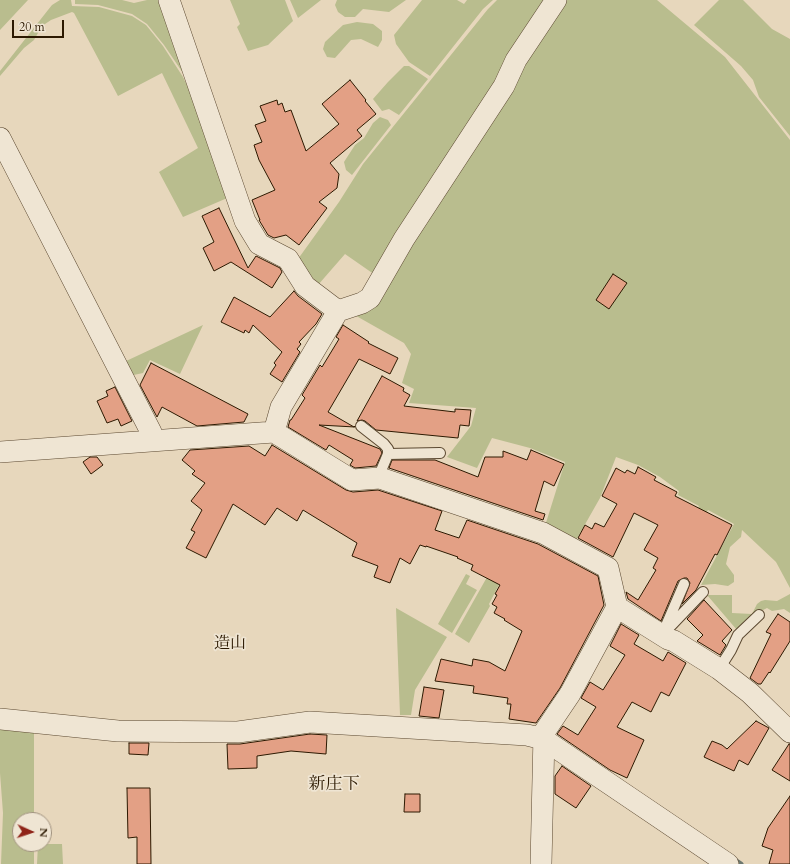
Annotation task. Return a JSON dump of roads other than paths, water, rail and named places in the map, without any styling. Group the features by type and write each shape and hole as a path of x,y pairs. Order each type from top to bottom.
{"street":[{"path":"169,0 245,221 260,244 288,259 305,286 338,312"},
{"path":"274,432 281,407 338,312 362,304 370,298 404,239 504,86 516,60 556,0"},
{"path":"0,138 151,432 152,441"},
{"path":"0,452 274,432 352,480 378,478 543,532 608,568 617,607 570,694 544,735 542,864"},
{"path":"617,607 719,669 750,693 790,732"},
{"path":"0,719 118,731 248,731 310,722 544,735 728,864"}],"lane":[{"path":"361,426 384,444 388,449 388,454 378,478"},
{"path":"388,454 440,453"},
{"path":"662,635 684,584"},
{"path":"662,635 703,592"},
{"path":"719,669 731,650 738,635 759,614"}],"waterway":[{"path":"732,858 741,864"}],"district":[{"name":"造山","path":"230,644"},
{"name":"新庄下","path":"334,785"}]}
